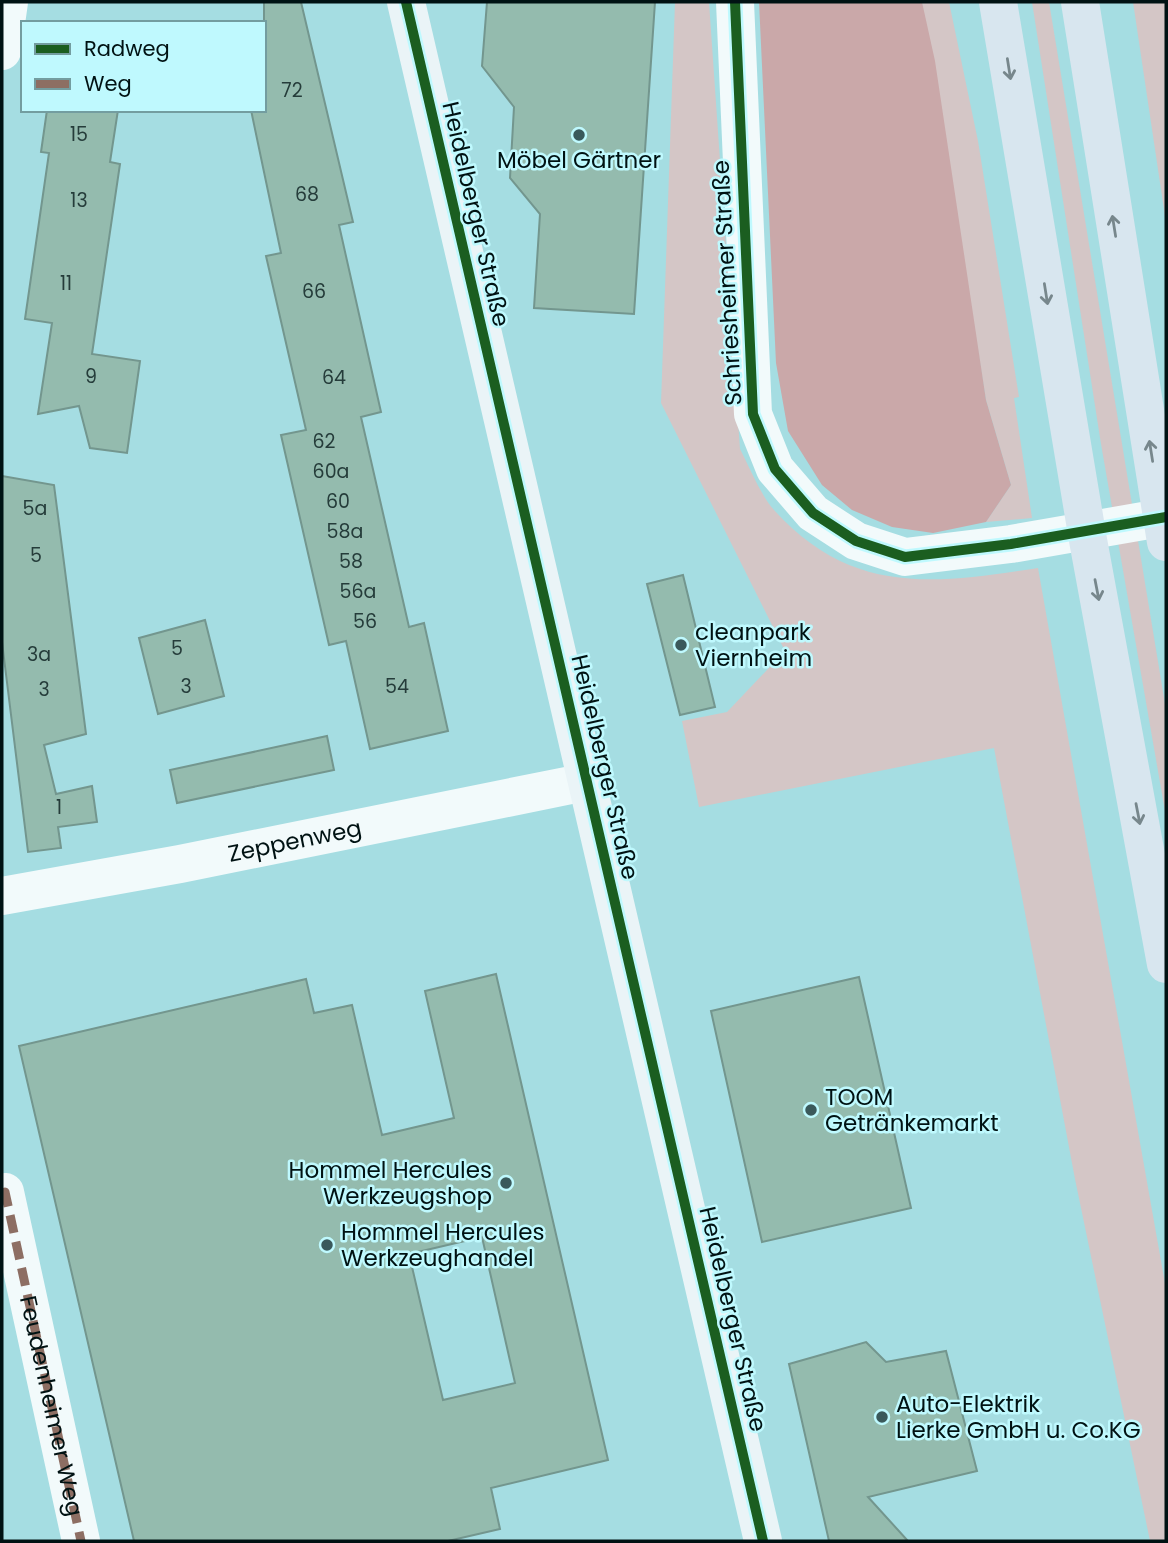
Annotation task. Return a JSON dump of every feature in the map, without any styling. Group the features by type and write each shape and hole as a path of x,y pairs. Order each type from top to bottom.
{"highway":[{"path":"998,2 1088,540 1166,964"},
{"path":"1080,2 1166,542"}],"street":[{"path":"2,51 9,2"},
{"name":"Heidelberger Straße","path":"405,2 763,1541"},
{"name":"Schriesheimer Straße","path":"735,2 754,414 775,469 813,513 856,541 905,557 1012,544 1166,517"},
{"name":"Zeppenweg","path":"2,896 193,862 586,782"},
{"name":"Feudenheimer Weg","path":"2,1193 5,1192 81,1541"}],"shaded area":[{"path":"675,2 709,2 740,449 764,496 774,510 803,538 834,558 864,570 896,577 929,579 964,578 1038,568 1166,1289 1166,1541 1150,1541 1075,1179 994,748 699,807 682,721 727,712 785,651 661,403"},
{"path":"759,2 922,2 935,61 986,400 1011,485 986,522 933,533 892,527 852,510 822,485 788,431 776,363"},
{"path":"922,2 949,2 978,141 1019,397 1014,398 1032,518 986,522 1011,485 986,400"},
{"path":"1032,2 1049,2 1166,710 1166,817 1101,444"},
{"path":"1133,2 1166,2 1166,223"}],"building":[{"path":"264,2 301,2 353,222 339,225 381,412 361,417 409,627 424,623 448,731 370,749 346,641 329,645 281,435 306,430 266,256 281,253 251,112 266,112"},
{"name":"Möbel Gärtner","path":"487,2 655,2 634,314 534,308 540,214 510,178 514,107 482,66"},
{"path":"47,112 118,112 110,162 120,164 92,354 140,361 127,453 90,448 79,406 38,414 52,323 25,319 49,153 41,152"},
{"path":"2,476 54,485 86,734 44,745 56,794 92,786 97,822 58,827 61,848 28,852 2,642"},
{"name":"cleanpark Viernheim","path":"683,575 715,707 680,715 647,584"},
{"path":"205,620 224,696 158,714 139,638"},
{"path":"327,736 334,770 177,803 170,770"},
{"path":"496,974 608,1460 491,1488 500,1529 448,1541 134,1541 19,1046 306,979 314,1013 352,1005 382,1135 454,1118 425,991","holes":["482,1237 515,1383 443,1400 409,1254"]},
{"name":"TOOM Getränkemarkt","path":"859,977 911,1208 762,1242 711,1011"},
{"name":"Auto-Elektrik Lierke GmbH u. Co.KG","path":"866,1342 886,1362 946,1351 977,1471 868,1497 908,1541 829,1541 789,1364"}],"marked path":[{"path":"2,1193 5,1192 81,1541"}],"cycle path":[{"path":"406,2 763,1541"},
{"path":"735,2 753,414 775,469 813,513 856,541 905,557 1011,544 1166,517"}],"place":[{"name":"Möbel Gärtner","path":"579,135"},
{"name":"cleanpark Viernheim","path":"681,645"},
{"name":"TOOM Getränkemarkt","path":"811,1110"},
{"name":"Hommel Hercules Werkzeugshop","path":"506,1183"},
{"name":"Hommel Hercules Werkzeughandel","path":"327,1245"},
{"name":"Auto-Elektrik Lierke GmbH u. Co.KG","path":"882,1417"}]}
